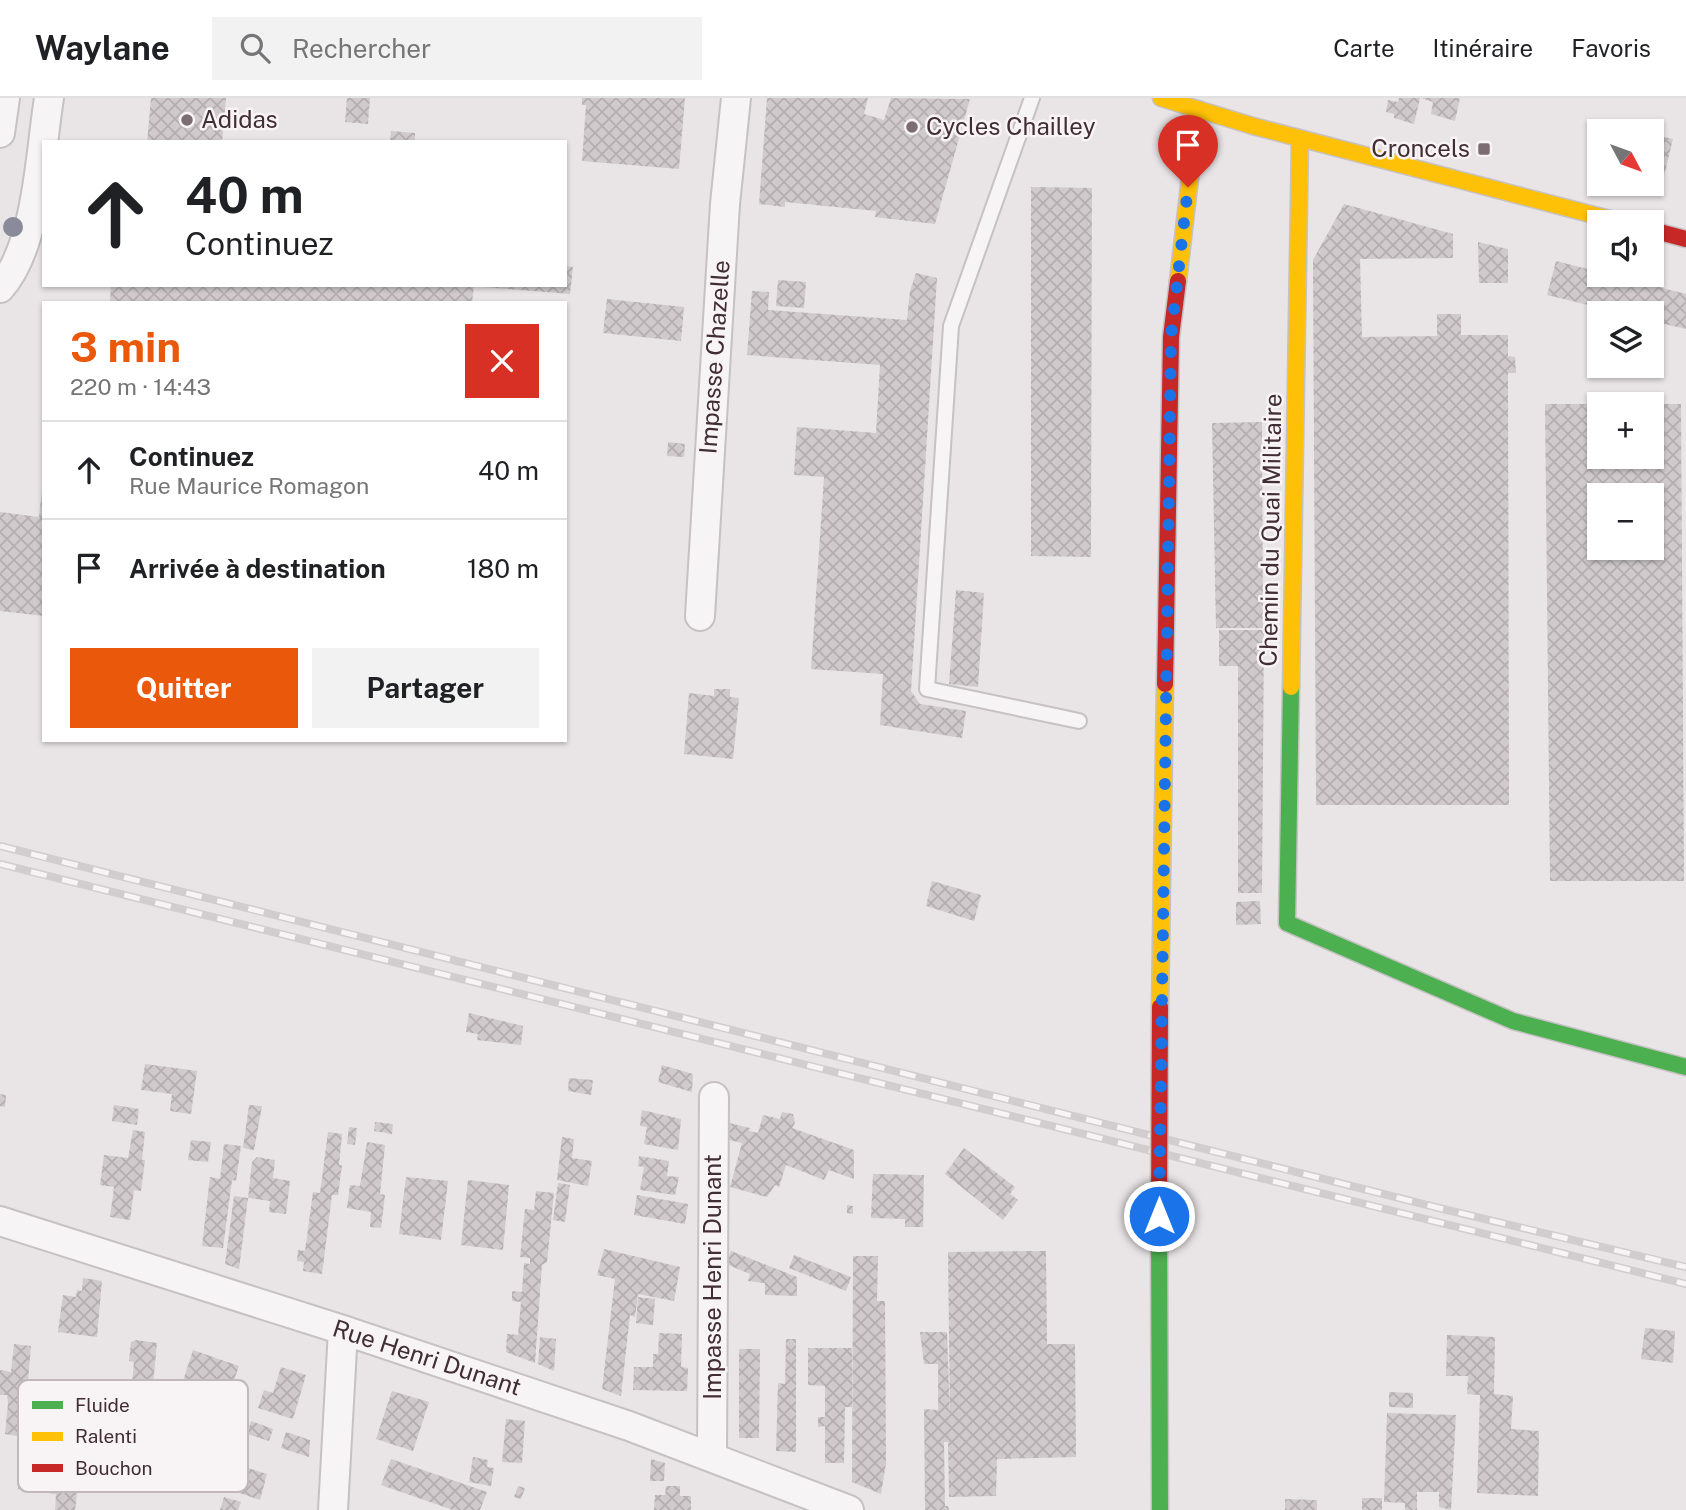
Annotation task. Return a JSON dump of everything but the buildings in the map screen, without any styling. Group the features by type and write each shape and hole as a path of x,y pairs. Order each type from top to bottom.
{"street":[{"path":"0,288 9,278 23,246 49,98"},
{"name":"Impasse Chazelle","path":"700,616 725,204 736,98"},
{"path":"1161,98 1200,103 1300,138 1587,213"},
{"path":"0,133 3,101"},
{"path":"1160,1510 1160,1007 1171,337 1200,103"},
{"name":"Chemin du Quai Militaire","path":"1300,138 1287,923 1513,1021 1686,1067"},
{"path":"1664,233 1686,239"},
{"name":"Impasse Henri Dunant","path":"712,1457 714,1097"},
{"name":"Rue Henri Dunant","path":"0,1221 343,1330 629,1426 849,1510"},
{"path":"333,1510 343,1330"}],"lane":[{"path":"1031,98 951,326 928,689 1079,721"}],"railway":[{"path":"0,846 1439,1208 1686,1267"},
{"path":"0,864 1686,1284"}],"traffic: fast":[{"path":"1291,687 1287,923 1513,1021 1686,1067"},
{"path":"1159,1216 1160,1510"}],"traffic: slow":[{"path":"1161,98 1253,126 1587,213"},
{"path":"1178,281 1198,109"},
{"path":"1291,687 1300,138"},
{"path":"1160,1007 1165,684"}],"traffic: jam":[{"path":"1664,233 1686,239"},
{"path":"1165,684 1171,337 1178,281"},
{"path":"1159,1216 1160,1007"}],"place":[{"name":"Adidas","path":"187,120"},
{"name":"Cycles Chailley","path":"912,127"},
{"name":"Croncels","path":"1484,149"}],"route":[{"path":"1159,1216 1160,979 1171,337 1188,187"}]}
